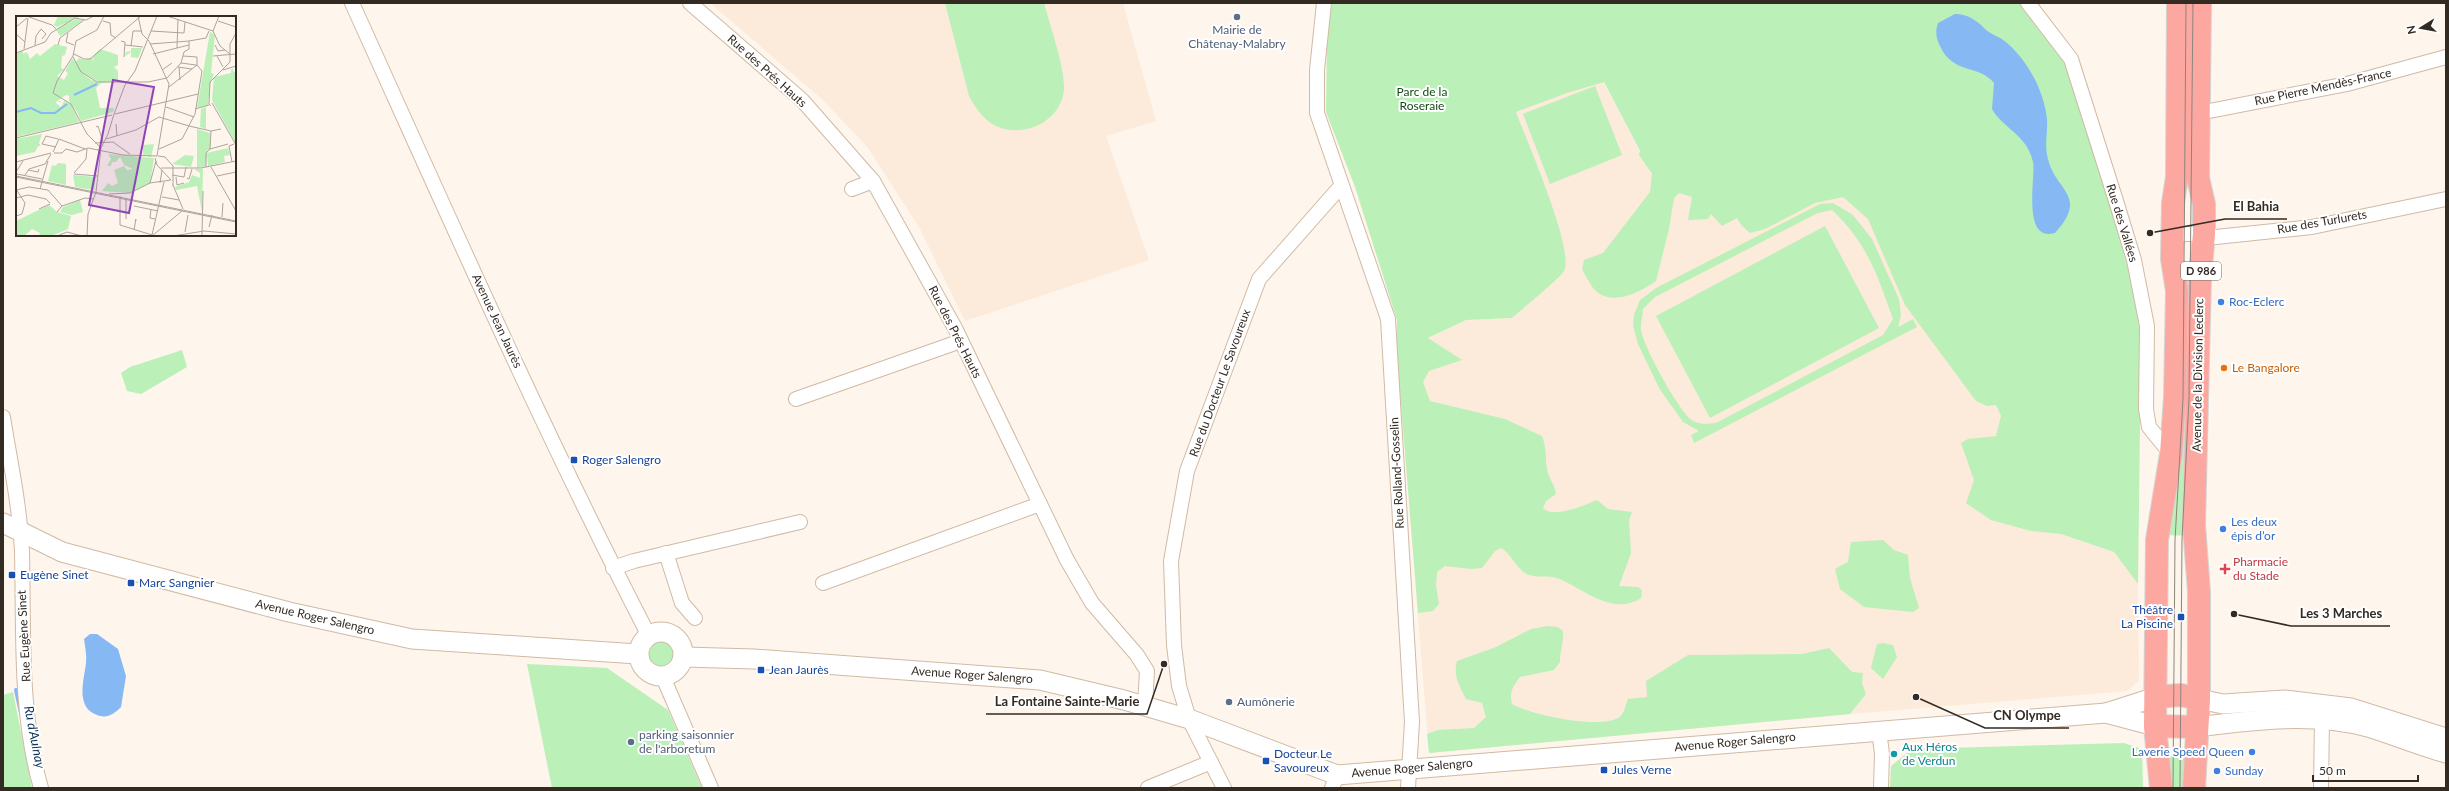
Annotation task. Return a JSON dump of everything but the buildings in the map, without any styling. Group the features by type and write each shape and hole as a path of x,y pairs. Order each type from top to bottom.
{"main road":[{"name":"Avenue de la Division Leclerc","path":"2156,726 2158,540 2170,454 2176,348 2177,291 2172,259 2173,203 2177,177 2178,3"},
{"name":"Avenue de la Division Leclerc","path":"2196,727 2199,699 2199,592 2194,525 2200,277 2204,234 2204,204 2198,178 2200,3"},
{"name":"Avenue Roger Salengro","path":"3,523 62,552 289,612 412,639 638,654"},
{"path":"657,632 674,636 683,648 684,657 681,666 673,674 663,677 654,676 646,671 638,654 640,646 649,636 657,632"},
{"name":"Avenue Roger Salengro","path":"684,657 754,659 1040,680 1145,706 1189,719 1334,781 1409,768 2106,713 2156,697"},
{"path":"2156,697 2181,695 2223,704 2286,700 2351,708 2446,738"},
{"name":"Avenue Roger Salengro","path":"2106,713 2156,726"},
{"path":"2161,788 2156,726 2196,727 2292,717 2322,719 2368,727 2446,753"},
{"path":"2194,788 2196,727"}],"street":[{"name":"Avenue Jean Jaurès","path":"352,3 458,236 613,568 649,636"},
{"name":"Rue des Prés Hauts","path":"690,3 802,100 873,181 961,341 1067,560 1092,604 1138,655 1147,671 1145,706"},
{"path":"1324,3 1317,70 1317,113 1341,186"},
{"name":"Rue des Vallées","path":"2028,3 2071,59 2117,204 2134,260 2147,326 2146,409 2149,427 2170,454"},
{"name":"Rue Pierre Mendès-France","path":"2199,113 2348,84 2446,58"},
{"path":"852,188 873,181"},
{"name":"Rue du Docteur Le Savoureux","path":"1224,788 1189,719 1179,686 1174,644 1171,562 1187,471 1259,279 1341,186"},
{"name":"Rue Rolland-Gosselin","path":"1341,186 1388,320 1412,722 1408,788"},
{"name":"Rue des Turlurets","path":"2173,234 2204,234 2216,237 2312,227 2446,199"},
{"path":"796,399 961,341"},
{"name":"Rue Eugène Sinet","path":"3,417 20,532 23,648 28,714 41,788"},
{"path":"823,583 1040,504"},
{"path":"613,568 666,553 800,522"},
{"path":"666,553 682,603 695,618"},
{"path":"663,677 711,788"},
{"path":"2321,788 2322,719"},
{"path":"1879,730 1882,754 1881,788"},
{"path":"1148,788 1211,762"}],"shaded area":[{"path":"710,3 1123,3 1156,121 1106,136 1149,260 965,321 919,227 868,148 823,100"},
{"path":"1602,79 1657,185 1809,107 1964,336 2001,416 1996,435 2002,438 2070,537 2114,552 2138,584 2139,681 2127,691 1850,714 1429,753 1397,354 1466,320 1512,318 1557,222 1516,112"}],"green space":[{"path":"945,3 1044,3 1060,58 1064,80 1062,101 1056,111 1048,119 1027,129 1016,130 1005,129 994,125 983,116 969,96"},
{"name":"Parc de la Roseraie","path":"1332,3 2020,3 2072,71 2135,293 2141,345 2138,584 2114,552 2061,534 2031,531 1991,520 1966,503 1974,480 1961,443 1968,439 1997,436 2001,416 1996,405 1987,406 1976,401 1905,305 1868,219 1843,197 1815,203 1765,229 1750,233 1742,226 1737,218 1722,226 1711,214 1708,219 1688,220 1692,197 1679,193 1674,198 1669,229 1656,281 1633,294 1616,298 1600,294 1593,288 1582,269 1584,260 1603,253 1650,192 1652,174 1639,155 1640,151 1604,82 1567,93 1516,112 1548,194 1563,241 1566,259 1564,271 1512,318 1466,320 1428,338 1462,360 1429,371 1423,382 1430,401 1505,419 1542,436 1549,476 1556,494 1546,501 1543,508 1548,511 1561,512 1597,500 1608,509 1632,512 1629,520 1631,553 1619,586 1638,587 1642,590 1641,598 1630,603 1609,603 1587,594 1557,578 1529,575 1521,570 1501,548 1495,551 1482,568 1471,569 1445,566 1437,572 1436,586 1439,604 1433,611 1418,613 1397,354 1397,320 1355,187 1326,112 1327,36"},
{"path":"1595,86 1622,155 1550,184 1523,114"},
{"path":"1833,203 1853,215 1872,239 1899,299 1901,315 1898,327 1913,319 1917,327 1694,443 1691,435 1699,431 1683,422 1659,388 1638,344 1633,326 1634,315 1640,300 1656,288 1820,204","holes":["1832,210 1844,222 1870,260 1893,319 1883,335 1716,423 1698,423 1689,418 1676,401 1648,350 1641,330 1643,309 1655,297 1818,213"]},
{"path":"1825,226 1879,328 1710,418 1656,316"},
{"path":"2177,264 2199,264 2194,536 2164,535"},
{"path":"182,350 187,367 141,394 127,391 121,373 130,367"},
{"path":"1883,540 1894,550 1908,555 1910,578 1919,608 1913,612 1864,607 1840,589 1835,569 1848,562 1851,542"},
{"path":"1548,626 1558,627 1563,631 1560,662 1554,670 1520,677 1514,686 1511,696 1512,704 1549,716 1596,722 1618,718 1623,712 1628,699 1647,697 1646,681 1688,655 1802,654 1829,648 1852,672 1863,673 1862,683 1866,694 1850,714 1429,753 1427,734 1438,730 1474,728 1486,717 1482,703 1466,699 1456,676 1457,661 1496,647 1531,629"},
{"path":"661,640 667,641 671,644 674,648 674,660 671,664 667,667 661,668 655,667 651,664 648,660 647,654 648,648 651,644 655,641"},
{"path":"1883,643 1893,645 1897,657 1883,679 1871,668 1877,644"},
{"path":"527,664 607,668 668,710 702,788 552,788"},
{"path":"13,692 32,788 3,788 3,695"},
{"path":"2124,743 2142,749 2143,788 1890,788 1891,766 1912,749"},
{"path":"2163,755 2187,755 2187,788 2167,788"}],"water":[{"path":"1955,14 1964,15 1972,19 1988,32 2007,43 2022,59 2039,87 2047,119 2046,149 2048,159 2052,170 2067,194 2070,202 2065,220 2055,233 2044,233 2038,228 2034,219 2032,206 2033,162 2030,152 2020,138 1996,116 1992,109 1994,83 1981,73 1952,61 1945,55 1939,43 1936,32 1938,23"},
{"path":"90,634 97,634 118,649 126,676 121,707 113,714 107,716 97,715 90,711 83,700 82,692 86,660 84,639"}],"waterway":[{"name":"Ru d'Aulnay","path":"16,690 21,713"}],"tram line":[{"path":"2173,788 2175,540 2183,399 2186,3"},
{"path":"2180,788 2182,540 2189,399 2193,3"}],"place":[{"name":"Mairie de Châtenay-Malabry","path":"1237,17"},
{"name":"El Bahia","path":"2150,233"},
{"name":"Roc-Eclerc","path":"2221,302"},
{"name":"Le Bangalore","path":"2224,368"},
{"name":"Roger Salengro","path":"574,460"},
{"name":"Les deux épis d’or","path":"2223,529"},
{"name":"Pharmacie du Stade","path":"2225,569"},
{"name":"Eugène Sinet","path":"12,575"},
{"name":"Marc Sangnier","path":"131,583"},
{"name":"Les 3 Marches","path":"2234,614"},
{"name":"Théâtre La Piscine","path":"2181,617"},
{"name":"La Fontaine Sainte-Marie","path":"1164,664"},
{"name":"Jean Jaurès","path":"761,670"},
{"name":"CN Olympe","path":"1916,697"},
{"name":"Aumônerie","path":"1229,702"},
{"name":"parking saisonnier de l'arboretum","path":"631,742"},
{"name":"Laverie Speed Queen","path":"2252,752"},
{"name":"Aux Héros de Verdun","path":"1894,754"},
{"name":"Docteur Le Savoureux","path":"1266,761"},
{"name":"Jules Verne","path":"1604,770"},
{"name":"Sunday","path":"2217,771"}]}
